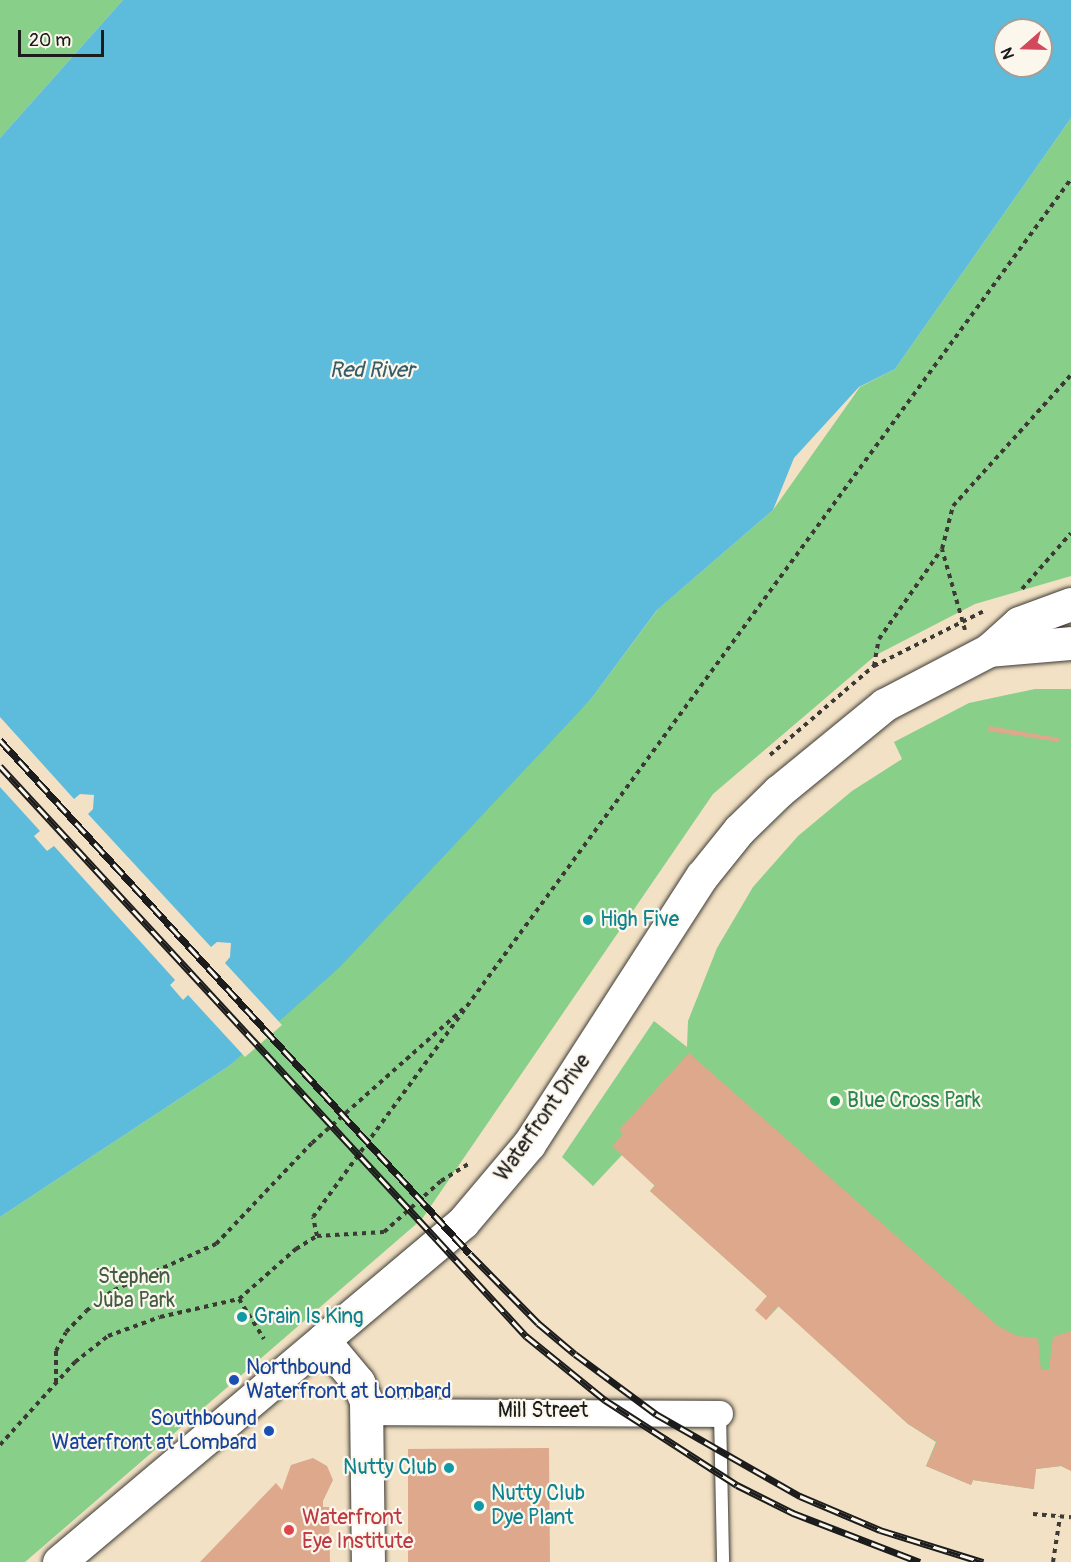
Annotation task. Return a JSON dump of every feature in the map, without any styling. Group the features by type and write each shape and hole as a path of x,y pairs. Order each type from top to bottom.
{"street":[{"name":"Waterfront Drive","path":"59,1562 463,1222 498,1184 529,1144 702,876 739,830 859,723 917,685 989,650 1019,622 1071,604"},
{"name":"Waterfront Drive","path":"989,650 1071,643"},
{"path":"324,1340 358,1382 367,1412 368,1562"},
{"name":"Mill Street","path":"367,1412 720,1414"}],"lane":[{"path":"720,1414 723,1562"}],"path":[{"path":"317,1236 314,1217 1071,179"},
{"path":"874,666 879,639 942,549 953,506 1071,375"},
{"path":"1015,597 1071,533"},
{"path":"765,760 874,666 963,621 942,549"},
{"path":"56,1384 56,1351 66,1332 86,1311 122,1286 216,1244 312,1143 470,1002"},
{"path":"0,1445 86,1351 108,1335 160,1317 239,1299 296,1249 317,1236 384,1232 441,1180 477,1158"},
{"path":"239,1299 264,1339"},
{"path":"1033,1514 1071,1517"},
{"path":"1053,1562 1060,1517"}],"green space":[{"path":"0,0 123,0 0,138"},
{"name":"Stephen Juba Park","path":"1071,118 1071,576 975,604 876,655 713,794 422,1219 25,1562 0,1562 0,1217 229,1066 591,699 658,609 773,510 860,387 895,369"},
{"name":"Blue Cross Park","path":"1035,689 1071,689 1071,1470 1061,1466 1036,1469 1033,1489 973,1480 971,1485 926,1466 936,1442 908,1424 779,1306 766,1320 767,1296 650,1191 655,1185 622,1155 593,1186 562,1157 654,1021 687,1047 688,1021 717,948 753,887 798,836 852,791 902,759 894,742 969,703"}],"water":[{"name":"Red River","path":"123,0 1071,0 1071,118 895,369 859,387 794,458 773,510 657,610 591,699 340,967 229,1066 0,1217 0,138"}],"pier":[{"path":"0,717 74,799 80,794 94,795 93,809 88,814 211,947 217,942 231,943 230,957 225,963 282,1025 245,1057 188,995 183,1000 170,985 175,980 54,846 47,851 34,836 40,831 0,787"}],"building":[{"path":"989,726 1059,738 1059,742 988,731"},
{"path":"689,1053 998,1326 1017,1336 1038,1338 1041,1370 1049,1369 1053,1337 1071,1331 1071,1471 1061,1466 1036,1469 1034,1489 973,1480 971,1485 926,1466 937,1442 908,1424 778,1306 766,1320 755,1310 767,1296 650,1191 655,1186 612,1146 623,1134 619,1130"},
{"name":"Nutty Club Dye Plant","path":"549,1448 550,1562 408,1562 408,1449"},
{"path":"313,1458 327,1466 333,1480 323,1501 323,1507 329,1507 330,1562 200,1562 276,1483 282,1490 291,1465"}],"railway":[{"path":"0,740 470,1254 538,1323 575,1354 656,1414 800,1496 880,1530 983,1562"},
{"path":"0,766 526,1336 605,1400 737,1485 793,1513 920,1562"}],"place":[{"name":"High Five","path":"588,920"},
{"name":"Blue Cross Park","path":"835,1101"},
{"name":"Grain Is King","path":"242,1317"},
{"name":"Northbound Waterfront at Lombard","path":"234,1380"},
{"name":"Southbound Waterfront at Lombard","path":"269,1431"},
{"name":"Nutty Club","path":"449,1468"},
{"name":"Nutty Club Dye Plant","path":"479,1506"},
{"name":"Waterfront Eye Institute","path":"289,1530"}]}
